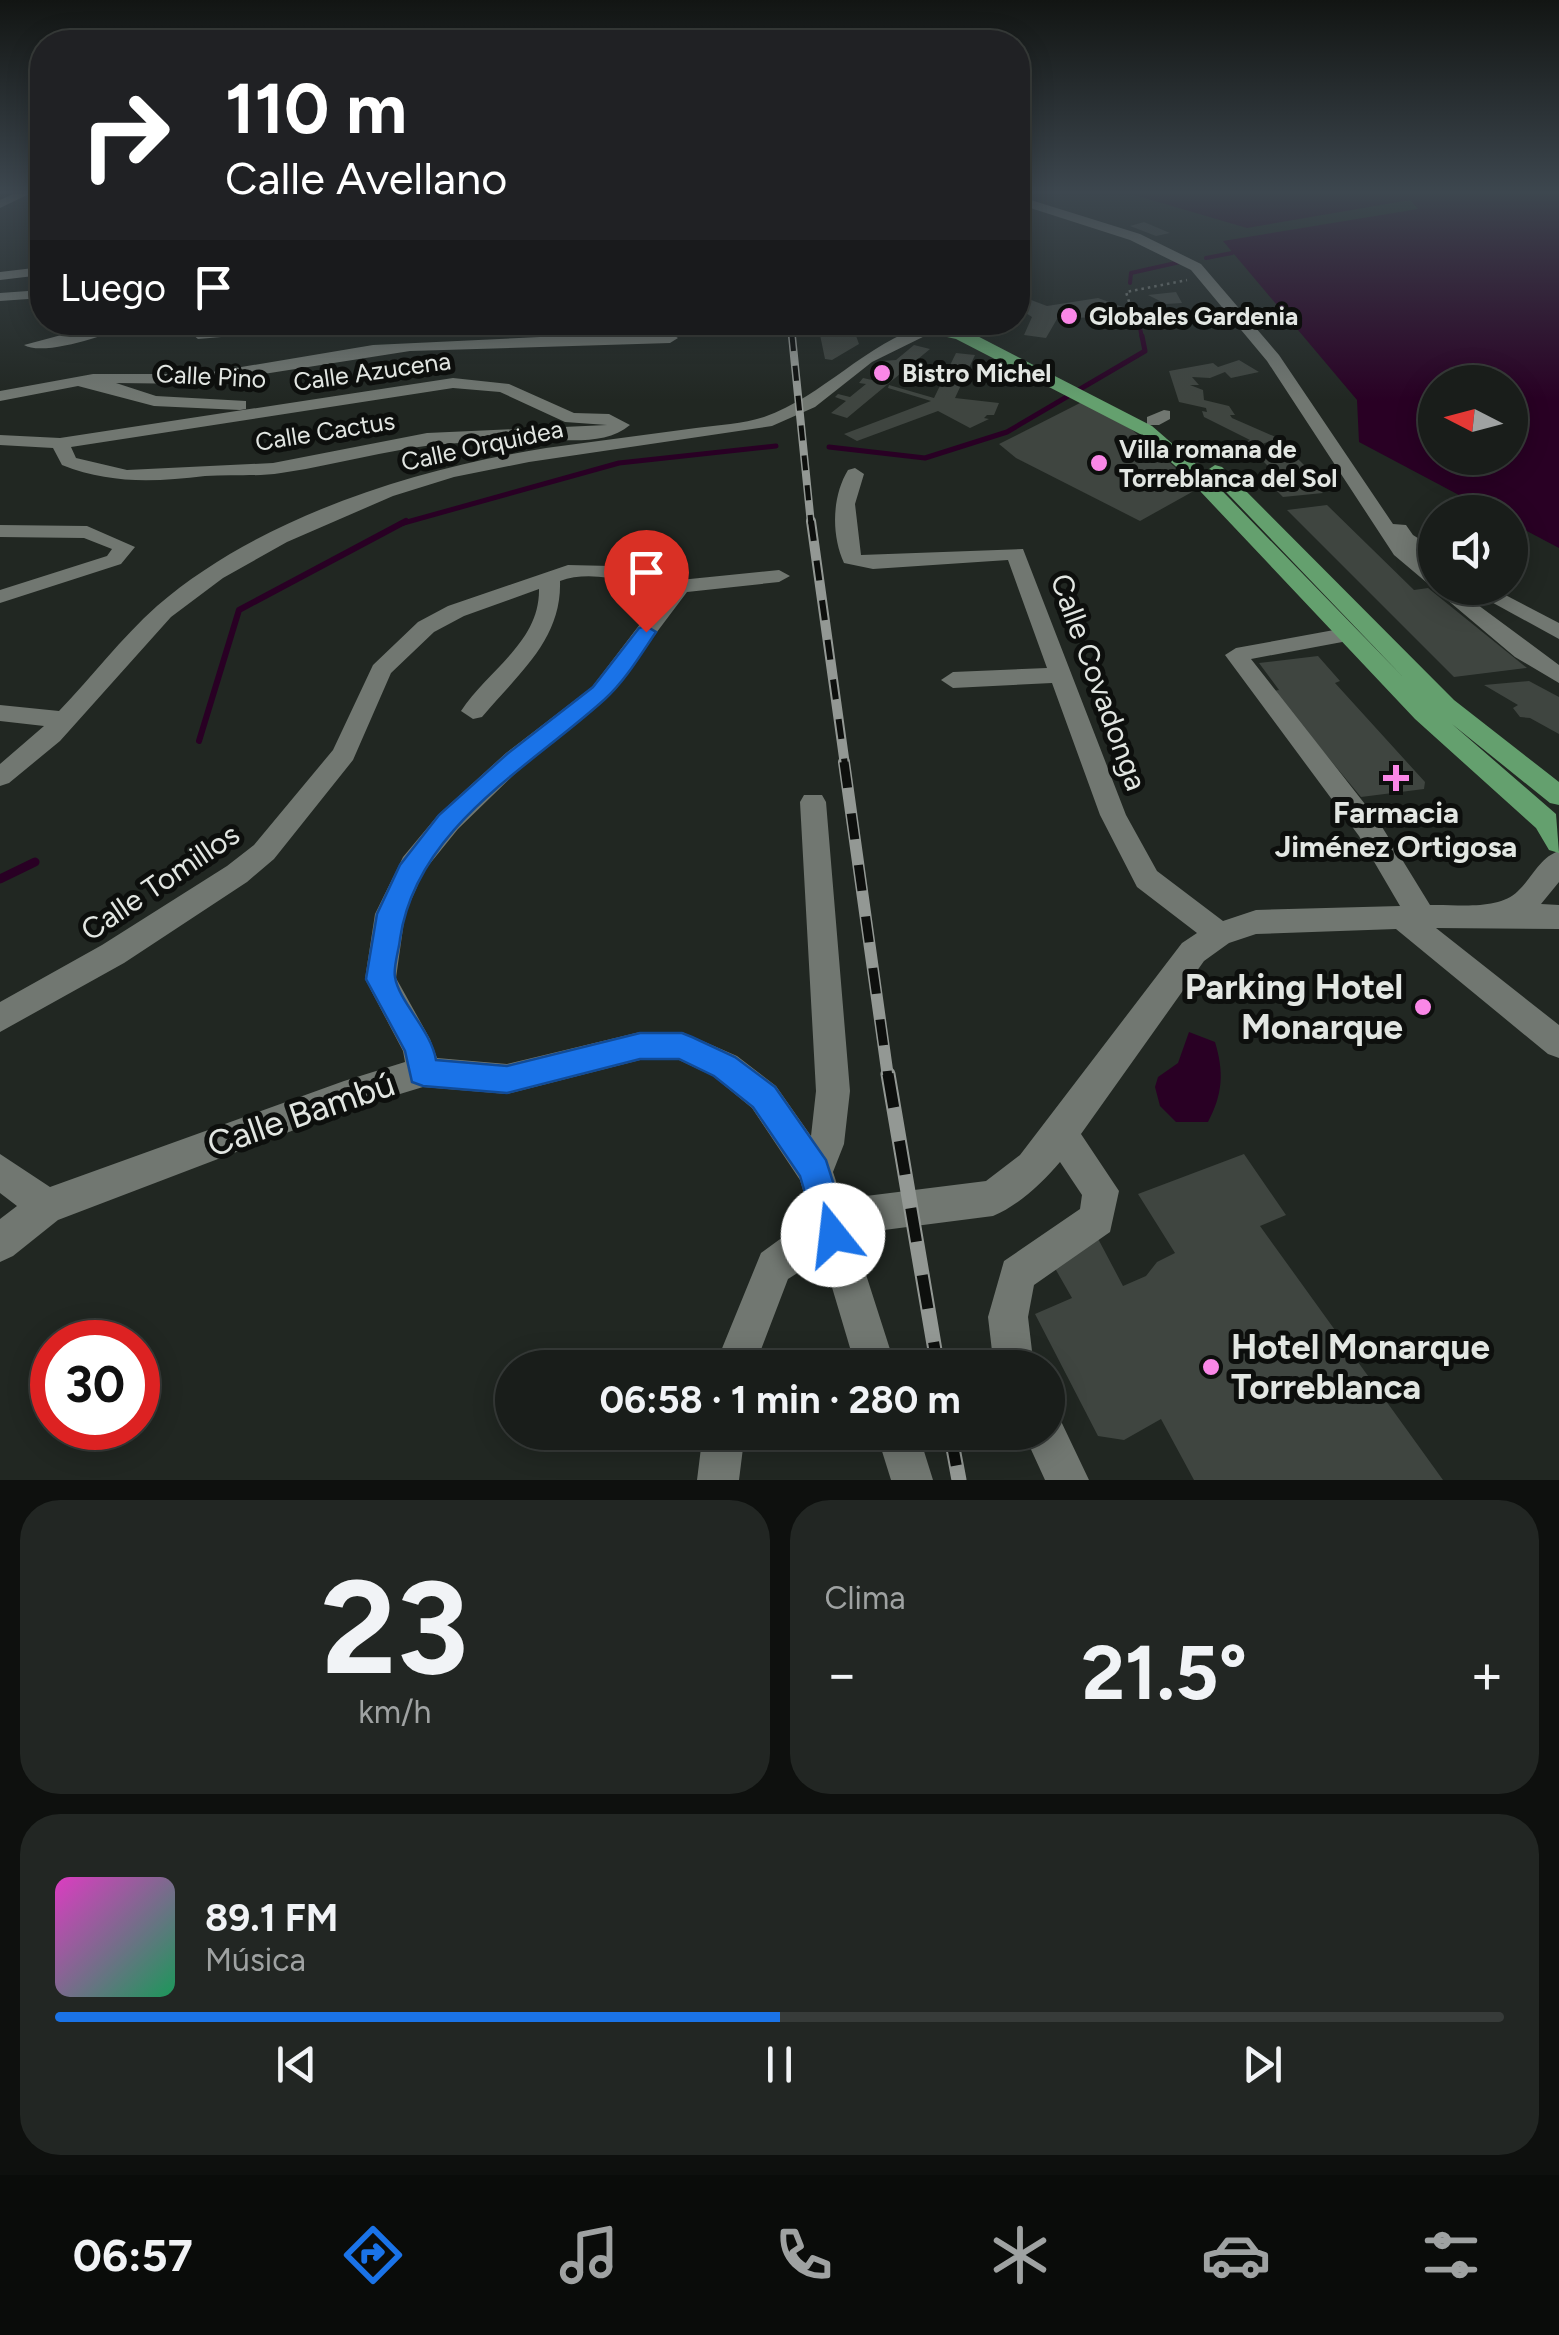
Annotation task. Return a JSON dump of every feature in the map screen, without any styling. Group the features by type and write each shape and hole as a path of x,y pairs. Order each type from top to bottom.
{"main road":[{"path":"961,335 1083,390 1158,418 1444,706 1559,796"},
{"path":"986,335 1146,430 1190,469 1424,714 1546,820 1559,843 1559,859"}],"street":[{"path":"1190,263 1274,358 1402,551 1418,566"},
{"path":"1204,263 1314,394 1364,466 1405,540 1418,548"},
{"path":"0,276 30,272"},
{"path":"0,297 30,295"},
{"path":"32,345 90,335"},
{"path":"498,340 512,335"},
{"path":"538,341 554,335"},
{"name":"Calle Orquidea","path":"0,777 62,720 147,627 189,592 239,560 417,481 549,455 766,422 809,403 866,359 915,335"},
{"path":"78,381 105,376 162,382 200,379 371,350 498,340 572,344 670,338"},
{"name":"Calle Pino","path":"0,396 78,381 154,400 304,404"},
{"name":"Calle Azucena","path":"0,440 60,443 453,383 504,387 571,418 609,420 620,425 610,432 523,430 499,436"},
{"name":"Calle Cactus","path":"60,443 68,461 88,471 126,478 279,468 468,435 499,436 549,455"},
{"name":"Calle Covadonga","path":"856,474 846,487 851,559 874,562 1016,553 1113,815 1147,880 1219,934"},
{"path":"0,531 88,532 124,548 114,560 0,597"},
{"name":"Calle Tomillos","path":"0,1018 113,954 237,874 264,852 344,754 381,670 426,627 456,611 586,569 680,586 779,576"},
{"path":"472,711 533,643 550,610 549,578"},
{"path":"423,1072 420,1049 380,979 390,914 412,865 448,822 515,759 600,692 680,586"},
{"path":"1464,605 1559,676"},
{"path":"1509,605 1559,632"},
{"path":"1345,635 1236,654 1369,829 1413,918 1559,1044"},
{"path":"953,680 1061,675"},
{"path":"0,713 62,720"},
{"path":"813,802 833,1091 827,1144 815,1172"},
{"path":"1503,914 1526,902 1559,859"},
{"path":"741,1350 774,1266 800,1247 840,1223 993,1198 1033,1167 1193,952 1219,934 1256,922 1503,914 1559,917"},
{"name":"Calle Bambú","path":"0,1243 46,1206 344,1096 423,1072 507,1080 640,1046 682,1046 724,1066 764,1097 815,1172 840,1223 872,1350"},
{"path":"1012,1350 1008,1317 1016,1274 1097,1219 1100,1192 1061,1134"},
{"path":"0,1171 46,1206"},
{"path":"718,1480 722,1450"},
{"path":"903,1450 912,1480"}],"path":[{"path":"1131,308 1126,292 1204,276"}],"shaded area":[{"path":"1242,263 1559,263 1559,548 1528,532 1528,495 1459,495 1421,475 1528,475 1528,365 1418,365 1418,473 1359,442 1357,400"},
{"path":"1189,1032 1215,1042 1218,1053 1219,1092 1208,1122 1176,1122 1160,1106 1155,1087 1158,1077 1178,1063"}],"building":[{"path":"1176,292 1182,303 1166,304 1148,295"},
{"name":"Globales Gardenia","path":"1098,298 1131,310 1127,326 1103,328 1093,317 1057,319 1046,338 1024,335 1030,335 1030,300 1047,306"},
{"path":"820,335 856,335 859,344 832,360 825,359"},
{"path":"914,345 930,349 847,418 831,413 846,401 835,397 838,394 850,397 866,384 859,383 863,378 872,380 891,365 881,361 896,360"},
{"path":"956,353 975,355 955,398 999,403 994,415 984,418 989,419 970,428 938,411 857,441 844,434 931,401 888,388 889,385 934,398"},
{"path":"1239,360 1259,372 1231,378 1225,372 1210,378 1192,377 1199,385 1190,385 1203,390 1204,400 1229,406 1235,415 1230,415 1232,418 1278,438 1255,447 1246,442 1250,440 1204,417 1202,411 1207,412 1206,408 1179,402 1169,371 1213,363 1218,367"},
{"name":"Villa romana de Torreblanca del Sol","path":"1082,402 1131,429 1177,469 1192,492 1140,521 1016,458 999,444"},
{"path":"1295,456 1313,474 1305,476 1323,493 1283,497 1263,477 1284,475 1275,473 1261,459"},
{"path":"1327,505 1414,590 1418,589 1418,605 1449,605 1527,668 1454,677 1287,510"},
{"path":"1318,656 1340,681 1335,683 1425,782 1424,789 1361,797 1273,691 1279,690 1259,663"},
{"path":"1529,681 1559,697 1559,734 1530,718 1520,717 1513,708 1518,705 1484,685"},
{"name":"Hotel Monarque Torreblanca","path":"1244,1154 1286,1215 1260,1226 1443,1480 1194,1480 1161,1419 1124,1440 1098,1436 1065,1372 1065,1350 1054,1350 1035,1314 1072,1298 1052,1263 1095,1233 1123,1286 1146,1276 1157,1262 1175,1253 1138,1194"}],"waterway":[{"path":"1130,283 1131,273 1175,263"},
{"path":"1140,328 1142,338"},
{"path":"829,447 925,458 1007,432 1145,351 1142,336"},
{"path":"401,524 619,463 776,446"},
{"path":"401,524 406,521"},
{"path":"199,741 239,610 401,524"},
{"path":"0,879 35,862"}],"railway":[{"path":"792,336 811,524"},
{"path":"811,521 845,765"},
{"path":"844,762 888,1077"},
{"path":"888,1074 935,1350"},
{"path":"953,1450 959,1480"}],"place":[{"name":"Globales Gardenia","path":"1069,316"},
{"name":"Bistro Michel","path":"882,373"},
{"name":"Villa romana de Torreblanca del Sol","path":"1099,463"},
{"name":"Farmacia Jiménez Ortigosa","path":"1396,778"},
{"name":"Parking Hotel Monarque","path":"1423,1007"},
{"name":"Hotel Monarque Torreblanca","path":"1211,1367"}],"route":[{"path":"646,632 600,692 515,759 448,822 412,865 390,914 380,979 420,1049 423,1072 507,1080 640,1046 682,1046 724,1066 764,1097 801,1148 815,1172 833,1235"}]}
